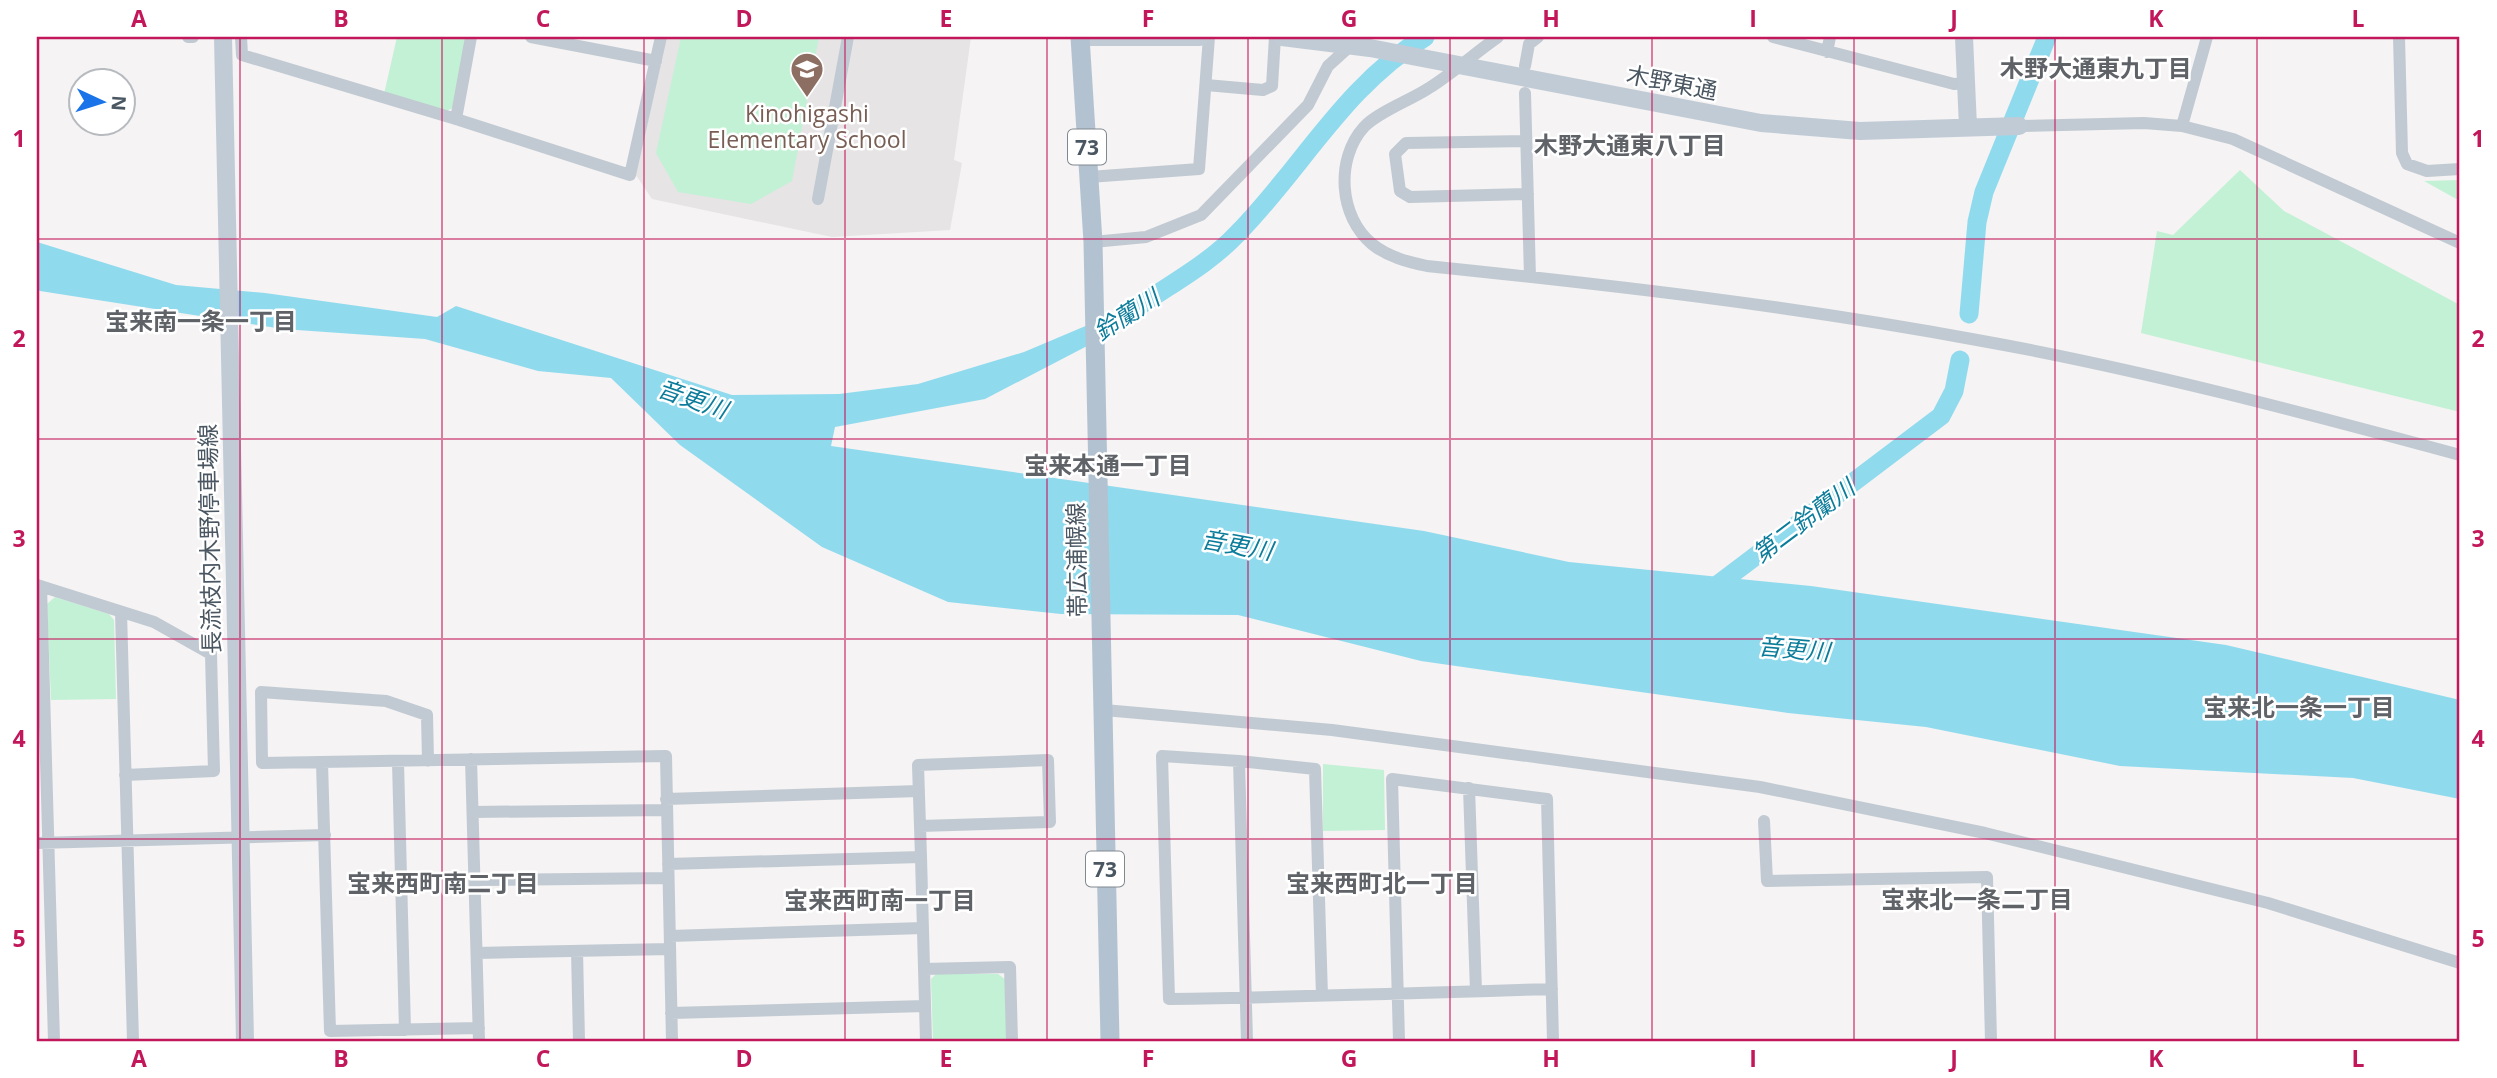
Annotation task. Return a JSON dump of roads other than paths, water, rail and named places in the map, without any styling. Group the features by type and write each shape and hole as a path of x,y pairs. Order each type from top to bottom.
{"main road":[{"name":"長流枝内木野停車場線","path":"223,37 245,1041"},
{"path":"1083,37 1200,37"},
{"name":"帯広浦幌線","path":"1083,37 1093,250 1110,1041"},
{"name":"木野東通","path":"1284,37 1360,43 1449,64 1761,123 1860,131 2012,126"},
{"path":"1964,37 1968,127"}],"street":[{"path":"241,37 242,55 630,175 661,37"},
{"path":"456,119 471,37"},
{"path":"531,37 656,61"},
{"path":"818,199 848,37"},
{"path":"1089,177 1199,169 1209,37"},
{"path":"1206,85 1263,90 1272,86 1275,37"},
{"path":"1499,37 1449,64 1431,87 1365,127 1352,148 1345,170 1347,205 1371,244 1403,261 1704,296 1979,340 2227,395 2460,455"},
{"path":"1525,66 1529,44 1538,37"},
{"path":"1773,37 1954,84 1966,83"},
{"path":"1827,52 1830,37"},
{"path":"2182,126 2207,37"},
{"path":"2399,37 2402,153 2407,164 2427,171 2460,169"},
{"path":"1093,250 1146,237 1201,215 1308,105 1328,66 1360,43"},
{"path":"1525,93 1530,276"},
{"path":"2012,126 2107,122 2182,126 2233,139 2460,243"},
{"path":"1526,141 1406,142 1395,154 1400,191 1409,197 1528,194"},
{"path":"54,1041 42,842 39,585 154,622 211,654 214,771 125,775"},
{"path":"121,612 133,1041"},
{"path":"428,761 427,715 386,701 261,692 262,763 398,762 666,756 672,1041"},
{"path":"1104,703 1332,730 1760,787 1985,833 2268,903 2460,963"},
{"path":"1322,996 1315,769 1162,756 1169,999 1246,998 1322,996 1398,994 1552,989"},
{"path":"322,763 330,1031 405,1030 479,1035 471,759"},
{"path":"920,826 1050,822 1048,760 918,765 926,1041"},
{"path":"1239,761 1247,1041"},
{"path":"398,762 405,1030"},
{"path":"1399,1041 1392,779 1547,799 1553,1041"},
{"path":"1469,788 1476,991"},
{"path":"473,812 919,790"},
{"path":"1765,821 1767,881 1987,877 1991,1041"},
{"path":"42,842 325,835"},
{"path":"475,880 922,857"},
{"path":"477,953 577,951 923,928"},
{"path":"577,951 579,1041"},
{"path":"924,969 1010,967 1012,1041"},
{"path":"671,1013 925,1006"}],"water":[{"name":"音更川","path":"37,242 176,285 265,293 437,317 456,306 732,395 839,394 918,384 1024,352 1121,311 1151,294 1160,297 1139,319 985,399 835,427 831,446 1424,531 1569,562 1811,586 2226,645 2460,700 2460,799 2353,778 2120,766 1926,727 1788,713 1421,661 1238,615 1061,614 948,602 822,547 680,445 611,378 538,371 425,339 283,329 40,291 37,288"}],"waterway":[{"name":"鈴蘭川","path":"1135,309 1201,265 1238,233 1348,103 1371,79 1425,37"},
{"name":"第二鈴蘭川","path":"1969,314 1977,222 1984,192 2047,37"},
{"name":"第二鈴蘭川","path":"1708,592 1941,416 1954,391 1960,360"}],"place":[{"name":"Kinohigashi Elementary School","path":"807,99"}],"district":[{"name":"木野大通東九丁目","path":"2096,67"},
{"name":"木野大通東八丁目","path":"1630,144"},
{"name":"宝来南一条一丁目","path":"201,320"},
{"name":"宝来本通一丁目","path":"1108,464"},
{"name":"宝来北一条一丁目","path":"2299,706"},
{"name":"宝来西町南二丁目","path":"443,882"},
{"name":"宝来西町北一丁目","path":"1382,882"},
{"name":"宝来北一条二丁目","path":"1977,898"},
{"name":"宝来西町南一丁目","path":"880,899"}]}
